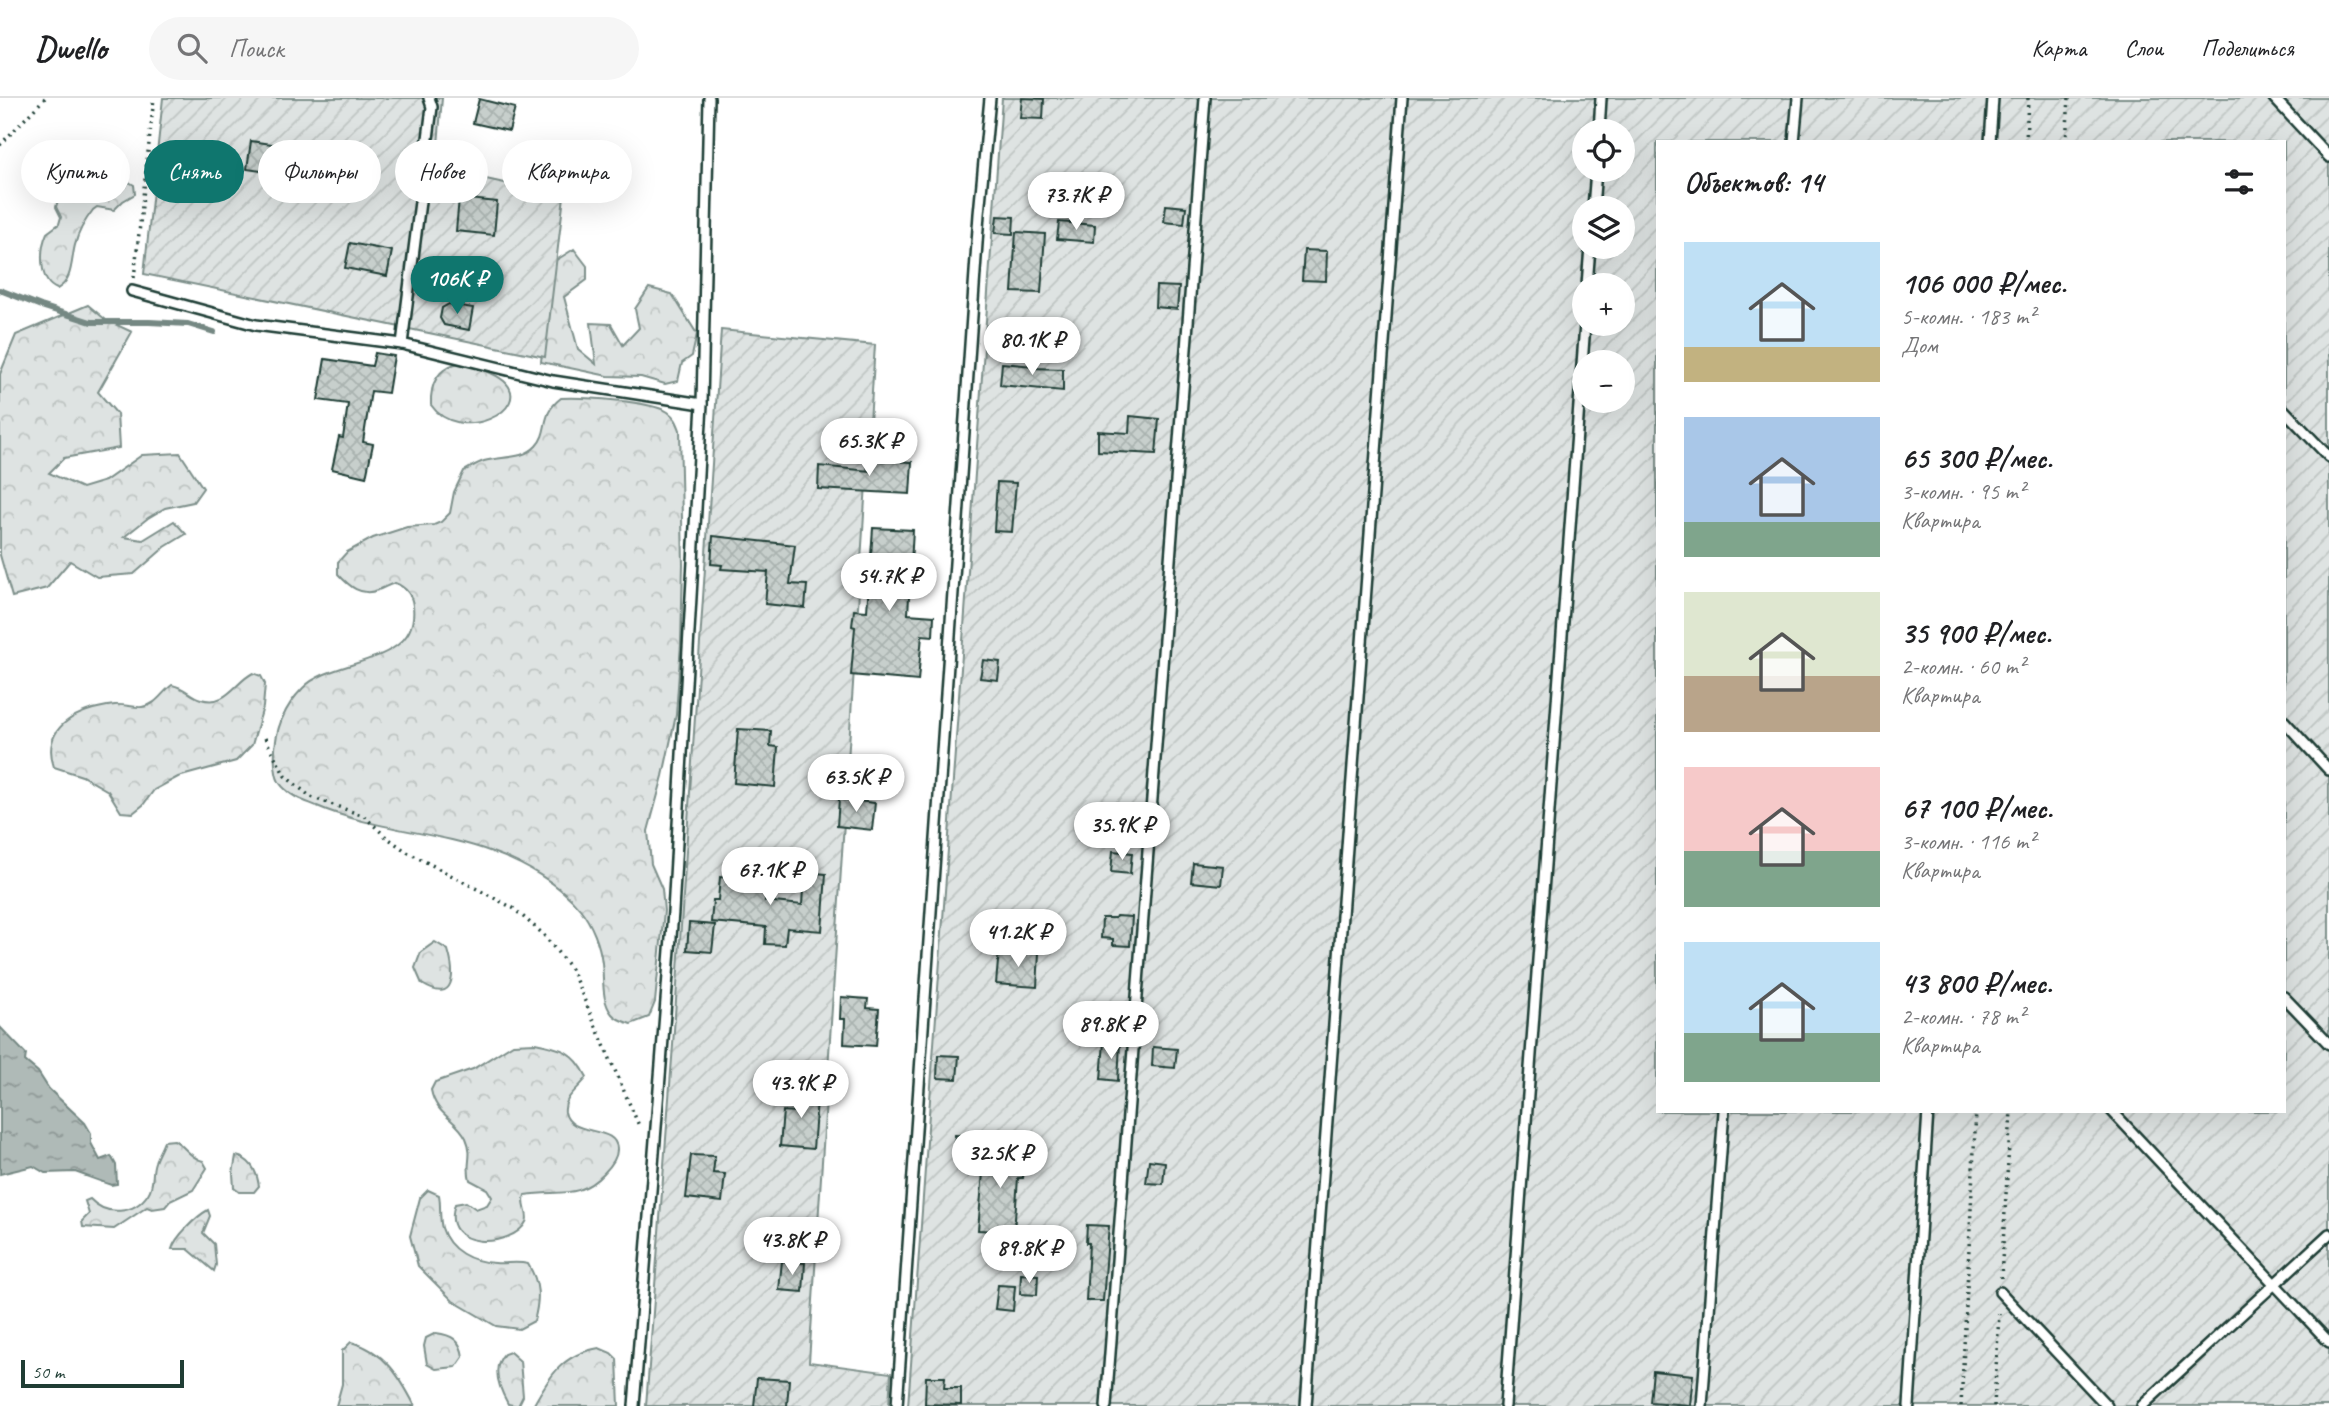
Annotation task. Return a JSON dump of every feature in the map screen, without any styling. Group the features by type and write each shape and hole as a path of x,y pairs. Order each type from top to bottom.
{"lane":[{"path":"402,344 432,107 429,98"},
{"path":"634,1406 673,912 702,404 709,98"},
{"path":"897,1406 979,214 990,98"},
{"path":"1106,1406 1205,98"},
{"path":"1306,1406 1402,98"},
{"path":"1600,119 1601,98"},
{"path":"1794,140 1798,98"},
{"path":"1990,140 1993,98"},
{"path":"2274,98 2329,157"},
{"path":"132,291 256,325 402,344 553,381 702,404"},
{"path":"1505,1406 1584,336"},
{"path":"2286,412 2329,457"},
{"path":"2286,723 2329,770"},
{"path":"2286,999 2329,1044"},
{"path":"1703,1406 1724,1113"},
{"path":"1909,1406 1927,1113"},
{"path":"2114,1113 2329,1342"},
{"path":"2142,1406 2329,1234"},
{"path":"2000,1292 2107,1406"}],"path":[{"path":"0,145 45,98"},
{"path":"132,291 154,98"},
{"path":"2025,140 2028,98"},
{"path":"2066,140 2069,98"},
{"path":"265,738 285,776 311,797 364,816 407,852 513,908 543,934 571,969 624,1087 653,1163"},
{"path":"1961,1406 1976,1113"},
{"path":"1994,1406 2011,1113"}],"green space":[{"path":"163,98 442,98 438,140 395,140 395,203 488,203 488,179 502,182 502,203 563,203 545,357 144,274 152,203 244,203 244,140 158,140"},
{"path":"1002,98 2329,98 2329,1406 908,1406"},
{"path":"130,183 134,185 135,194 130,197"},
{"path":"57,203 121,203 114,210 97,207 93,210 76,240 69,276 57,289 46,279 42,264 47,233 59,224 61,217 56,207"},
{"path":"574,249 587,266 587,280 564,297 578,349 596,364 591,323 611,324 623,345 639,328 635,309 649,288 672,294 697,334 692,356 682,363 678,381 665,384 641,377 608,376 541,362 550,264"},
{"path":"88,305 106,320 132,332 98,392 117,414 119,448 64,458 49,473 82,488 105,481 142,455 180,453 203,488 193,502 165,508 124,537 143,540 174,521 186,534 165,547 134,574 97,577 70,561 47,588 12,597 0,555 0,374 16,335"},
{"path":"721,330 875,345 809,1362 891,1373 889,1406 646,1406"},
{"path":"458,363 476,367 504,381 511,392 510,402 502,412 475,423 459,422 443,417 431,405 436,379 445,369"},
{"path":"561,398 616,400 659,408 672,416 680,430 683,564 676,715 648,831 651,864 662,889 664,911 655,1002 649,1017 631,1024 616,1018 608,1009 599,949 588,921 580,909 551,882 492,852 448,839 360,820 304,801 282,786 275,769 280,724 289,705 303,688 316,678 389,651 403,640 411,626 413,606 405,589 395,583 372,592 361,591 338,574 338,562 347,552 373,538 407,527 441,522 450,513 454,492 464,471 484,461 518,456 531,450 543,435 547,417 554,404"},
{"path":"253,673 261,676 265,684 263,707 252,745 236,761 178,777 154,790 133,813 121,812 108,791 82,776 54,767 51,752 53,740 58,730 77,715 115,705 147,706 172,685 201,699 217,700"},
{"path":"435,942 448,950 452,968 450,984 447,989 441,991 422,984 415,968 421,952"},
{"path":"535,1043 566,1052 582,1068 587,1077 569,1097 565,1112 575,1125 610,1137 615,1142 616,1157 594,1182 576,1191 525,1195 526,1222 519,1231 494,1240 467,1238 458,1231 453,1220 455,1204 466,1202 476,1209 487,1205 492,1197 487,1189 470,1180 466,1138 437,1106 431,1090 435,1082 473,1069 513,1044"},
{"path":"174,1140 203,1161 207,1168 193,1190 170,1201 165,1207 147,1207 114,1229 83,1227 82,1221 89,1214 85,1201 90,1199 104,1208 120,1211 142,1201 150,1190 156,1159 164,1141"},
{"path":"236,1156 246,1160 255,1171 259,1186 254,1192 239,1192 234,1188"},
{"path":"428,1190 439,1195 445,1236 462,1254 486,1262 528,1264 538,1291 534,1321 519,1329 496,1326 453,1301 418,1266 410,1236 420,1198"},
{"path":"208,1210 210,1216 203,1233 214,1244 214,1271 188,1249 172,1249 187,1227"},
{"path":"436,1333 447,1335 458,1342 463,1357 456,1367 436,1369 427,1364 424,1346 426,1338"},
{"path":"351,1342 373,1352 390,1366 415,1406 336,1406 342,1384 342,1351"},
{"path":"599,1348 617,1359 619,1406 533,1406 559,1368 576,1355"},
{"path":"510,1352 520,1361 523,1396 518,1406 508,1404 498,1379 500,1360 504,1354"}],"water":[{"path":"0,1027 26,1054 25,1061 38,1072 49,1089 85,1123 100,1160 111,1156 116,1165 117,1184 111,1185 75,1172 45,1173 33,1166 0,1174"}],"building":[{"path":"1022,98 1044,99 1043,119 1020,118"},
{"path":"479,99 515,108 509,131 473,123"},
{"path":"251,141 258,142 258,171 247,169"},
{"path":"497,202 494,235 456,231 459,203"},
{"path":"1166,205 1186,207 1184,224 1164,222"},
{"path":"997,216 1014,217 1013,234 995,233"},
{"path":"1059,222 1095,225 1094,242 1057,239"},
{"path":"1016,232 1045,234 1041,293 1012,292"},
{"path":"350,243 392,251 387,276 345,268"},
{"path":"1304,250 1327,251 1326,281 1302,280"},
{"path":"1156,286 1179,287 1177,309 1155,307"},
{"path":"449,304 473,308 469,330 444,325 440,318 442,308"},
{"path":"375,353 394,356 388,393 371,391 363,442 373,444 366,477 332,469 339,437 343,438 348,404 318,400 325,359 372,366"},
{"path":"1002,363 1063,369 1063,391 1000,385"},
{"path":"1130,416 1159,419 1156,454 1098,451 1098,431 1129,433"},
{"path":"871,460 912,462 910,494 818,489 819,466 870,471"},
{"path":"997,482 1016,483 1012,532 994,531"},
{"path":"873,528 913,530 908,614 934,616 933,636 922,635 918,681 851,675 854,610 867,611"},
{"path":"713,536 795,545 790,584 807,585 805,608 765,604 768,572 721,569 722,565 711,564"},
{"path":"983,660 1000,662 998,680 980,678"},
{"path":"738,729 771,731 770,746 778,747 775,787 734,783"},
{"path":"839,799 875,803 872,830 837,826"},
{"path":"1113,851 1132,853 1130,874 1111,872"},
{"path":"1193,863 1223,866 1221,885 1191,882"},
{"path":"804,872 826,874 822,931 787,928 785,945 765,944 766,927 711,922 713,900 718,900 720,877 767,881 765,901 802,905"},
{"path":"1132,917 1130,946 1113,945 1113,939 1101,938 1102,918"},
{"path":"689,923 715,925 712,952 687,950"},
{"path":"999,950 1039,953 1037,987 996,984"},
{"path":"841,997 868,999 867,1008 879,1009 876,1046 844,1044 845,1019 840,1019"},
{"path":"1104,1042 1120,1043 1118,1081 1101,1079"},
{"path":"1153,1047 1177,1049 1175,1068 1152,1066"},
{"path":"938,1055 959,1056 957,1079 937,1078"},
{"path":"797,1086 818,1088 813,1149 780,1146 783,1111 795,1112"},
{"path":"955,1135 984,1137 982,1160 953,1158"},
{"path":"985,1149 1026,1153 1023,1178 1018,1178 1014,1232 978,1230"},
{"path":"691,1155 715,1156 713,1173 725,1174 722,1202 686,1198"},
{"path":"1149,1160 1165,1162 1163,1184 1146,1183"},
{"path":"1087,1225 1109,1226 1103,1301 1086,1301 1089,1243 1086,1243"},
{"path":"782,1261 805,1263 803,1292 779,1290"},
{"path":"1021,1274 1038,1275 1037,1295 1020,1294"},
{"path":"998,1285 1015,1286 1013,1311 995,1309"},
{"path":"1653,1371 1693,1375 1690,1405 1650,1402"},
{"path":"926,1377 945,1377 944,1388 961,1388 961,1405 925,1404"},
{"path":"757,1378 789,1380 787,1406 754,1406"}],"waterway":[{"path":"0,290 91,322 188,324 214,332"}]}
